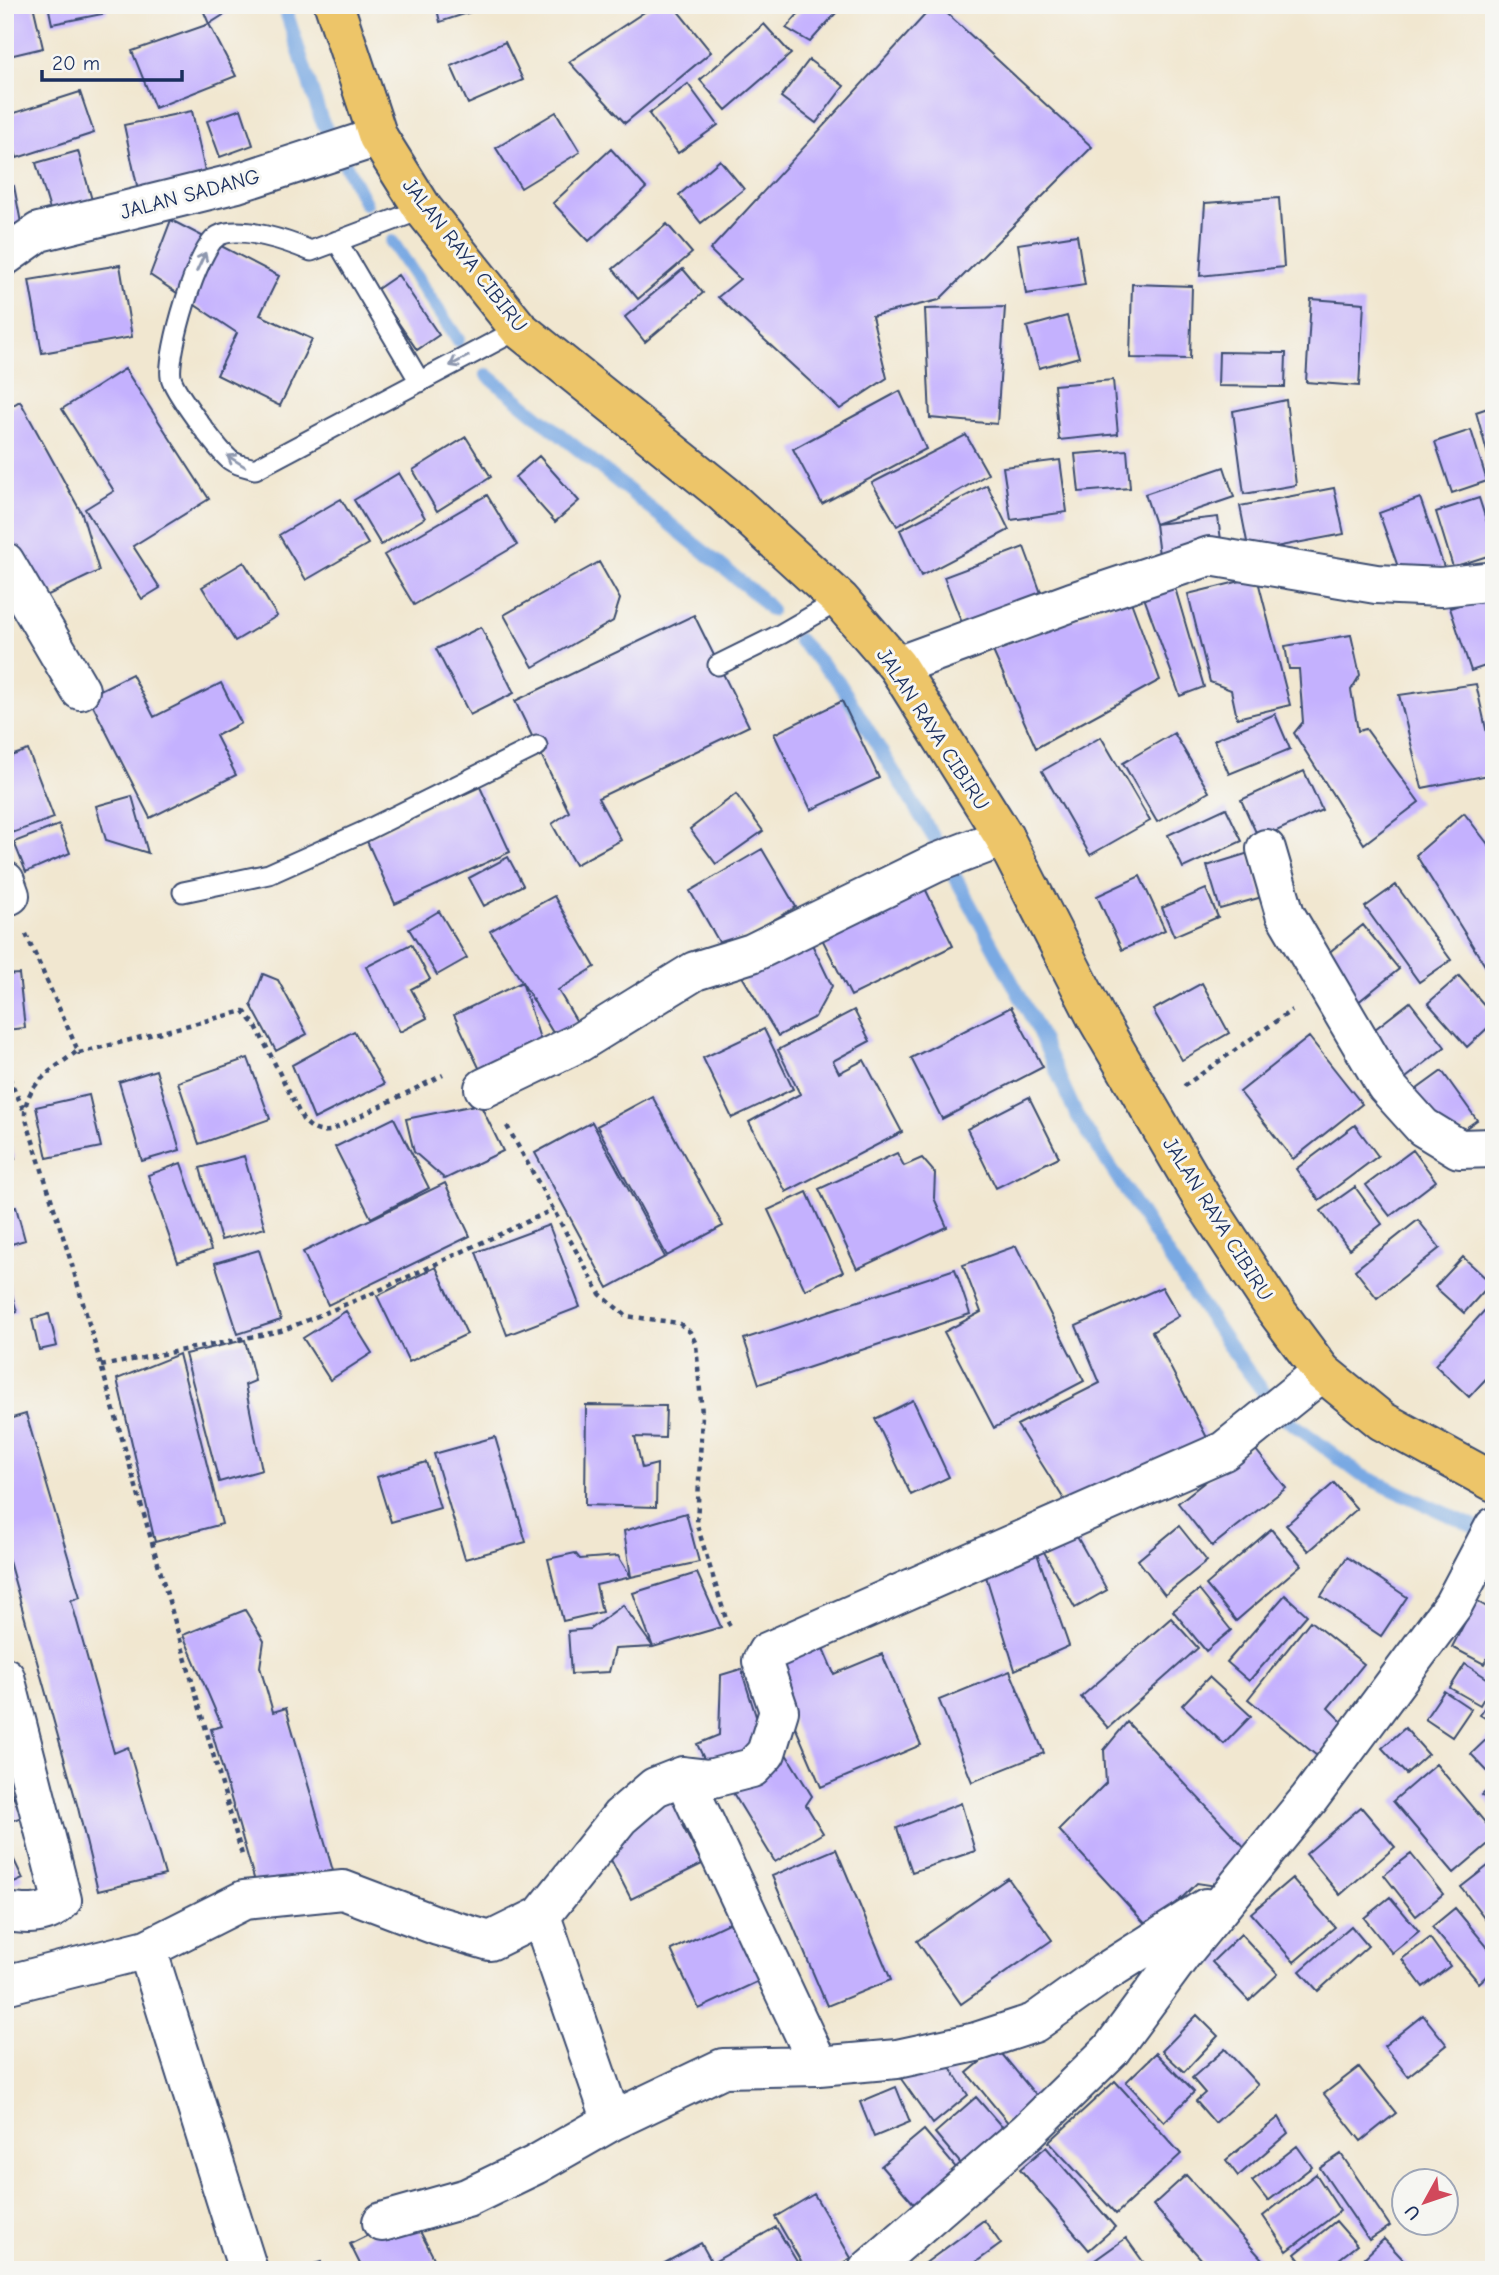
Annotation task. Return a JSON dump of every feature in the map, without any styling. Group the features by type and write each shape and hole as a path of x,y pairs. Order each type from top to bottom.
{"highway":[{"name":"JALAN RAYA CIBIRU","path":"334,5 378,137 424,209 519,329 724,494 840,600 897,666 1004,837 1096,1017 1203,1200 1275,1309 1322,1372 1382,1421 1494,1482"}],"street":[{"name":"JALAN SADANG","path":"5,256 39,232 237,183 378,137"},
{"path":"897,666 1072,602 1210,556 1376,584 1441,587 1494,581"},
{"path":"7,569 80,690"},
{"path":"484,1088 580,1042 695,971 752,953 936,863 1004,837"},
{"path":"1266,849 1285,914 1386,1086 1423,1127 1460,1149 1494,1148"},
{"path":"5,1985 148,1949 244,1900 342,1890 438,1926 490,1941 541,1916 620,1817 655,1787 683,1776 709,1779 752,1768 766,1753 779,1712 762,1661 751,1643 1224,1451 1322,1372"},
{"path":"868,2270 1028,2131 1111,2050 1231,1891 1309,1799 1453,1605 1494,1527"},
{"path":"5,1677 62,1900 55,1908 42,1913 5,1912"},
{"path":"683,1776 819,2066"},
{"path":"382,2222 467,2198 535,2165 612,2121 723,2068 819,2066 897,2059 976,2042 1034,2023 1104,1973 1231,1891"},
{"path":"541,1916 612,2121"},
{"path":"148,1949 248,2270"}],"lane":[{"path":"424,209 311,251 275,237 233,232 218,235 210,243 190,286 180,317 171,377 177,393 230,460 255,469 519,329"},
{"path":"337,241 420,382"},
{"path":"718,665 840,600"},
{"path":"183,892 269,874 363,832 537,746"}],"path":[{"path":"7,888 76,1052"},
{"path":"1150,1110 1327,985"},
{"path":"25,1115 25,1103 36,1083 76,1052 87,1053 244,1011 256,1026 303,1119 320,1132 330,1130 451,1071 464,1072 473,1077 484,1088 600,1294 625,1316 678,1323 690,1332 696,1344 702,1414 697,1525 726,1619 751,1643"},
{"path":"5,1068 25,1115 101,1366 246,1865"},
{"path":"101,1366 281,1331 371,1294 554,1209"}],"building":[{"path":"33,5 43,48 5,57 5,9"},
{"path":"48,5 106,5 107,13 52,24"},
{"path":"201,5 239,5 209,24"},
{"path":"436,5 489,5 489,6 440,22"},
{"path":"655,5 673,5 711,52 625,123 569,62"},
{"path":"806,5 827,5 836,13 810,42 786,28"},
{"path":"934,5 938,5 1092,147 939,300 872,316 887,378 840,409 718,297 740,279 710,250"},
{"path":"209,24 236,76 155,108 132,51"},
{"path":"764,24 791,54 726,110 700,80"},
{"path":"505,42 523,80 468,104 451,66"},
{"path":"809,60 844,86 816,123 781,97"},
{"path":"688,84 718,125 678,153 649,114"},
{"path":"80,92 94,133 17,158 5,116"},
{"path":"241,109 253,145 220,157 207,121"},
{"path":"192,111 206,176 138,190 124,125"},
{"path":"556,112 580,152 521,188 496,148"},
{"path":"611,149 646,188 589,241 553,203"},
{"path":"78,151 92,200 51,213 36,163"},
{"path":"720,160 744,189 701,223 679,195"},
{"path":"14,186 21,223 5,226 5,188"},
{"path":"1279,198 1284,267 1200,276 1205,203"},
{"path":"171,220 279,276 260,315 312,339 280,406 217,375 237,333 150,275"},
{"path":"667,224 692,253 638,299 613,269"},
{"path":"1077,235 1085,285 1026,294 1018,244"},
{"path":"120,265 132,337 42,353 29,280"},
{"path":"683,269 703,293 645,342 625,317"},
{"path":"398,275 439,335 417,350 376,290"},
{"path":"1132,284 1192,286 1190,359 1130,358"},
{"path":"1311,299 1364,303 1359,386 1306,382"},
{"path":"1005,307 997,424 930,418 925,309"},
{"path":"1067,316 1079,357 1039,368 1027,327"},
{"path":"1219,352 1286,353 1285,387 1218,386"},
{"path":"125,369 209,499 133,546 160,588 142,599 85,509 114,491 62,409"},
{"path":"1113,380 1118,434 1059,440 1054,385"},
{"path":"900,391 926,449 822,504 793,449"},
{"path":"1286,400 1296,485 1244,494 1233,411"},
{"path":"20,401 82,514 99,571 44,597 5,540 5,410"},
{"path":"1494,406 1494,473 1493,473 1476,412"},
{"path":"1471,430 1487,481 1452,493 1435,442"},
{"path":"966,435 988,474 897,526 872,483"},
{"path":"466,437 491,477 437,511 413,470"},
{"path":"1127,450 1130,488 1079,492 1075,454"},
{"path":"539,456 579,501 555,522 515,477"},
{"path":"1060,460 1067,512 1011,520 1003,467"},
{"path":"1224,467 1234,497 1155,524 1145,494"},
{"path":"399,473 425,518 381,545 354,500"},
{"path":"987,485 1009,530 921,576 900,530"},
{"path":"1334,488 1344,534 1249,552 1240,506"},
{"path":"487,495 517,545 414,605 384,555"},
{"path":"1420,498 1444,567 1403,581 1379,513"},
{"path":"1479,498 1494,544 1494,554 1453,567 1436,512"},
{"path":"341,499 368,544 306,580 279,535"},
{"path":"1218,517 1222,548 1159,555 1155,524"},
{"path":"1024,547 1045,604 966,633 944,577"},
{"path":"244,562 277,616 235,641 202,587"},
{"path":"599,562 620,599 613,621 533,667 504,615"},
{"path":"1257,577 1290,705 1237,718 1231,690 1210,682 1188,594"},
{"path":"1173,581 1204,687 1180,696 1142,592"},
{"path":"1492,594 1494,663 1471,671 1450,608"},
{"path":"1130,599 1160,680 1036,748 992,649"},
{"path":"694,615 749,726 598,798 621,840 575,865 552,824 569,812 515,701"},
{"path":"481,627 514,693 470,715 436,649"},
{"path":"1351,635 1360,675 1351,690 1358,731 1366,729 1419,802 1364,844 1294,733 1303,722 1299,669 1289,669 1285,646"},
{"path":"132,674 154,717 221,683 241,723 216,736 236,775 150,818 88,696"},
{"path":"1476,684 1494,774 1422,788 1399,695"},
{"path":"842,701 879,778 811,810 774,734"},
{"path":"1275,714 1290,749 1229,774 1214,740"},
{"path":"1174,733 1209,792 1157,822 1123,763"},
{"path":"1101,737 1150,821 1090,855 1042,771"},
{"path":"28,750 54,818 12,833 5,815 5,758"},
{"path":"1304,771 1322,810 1259,839 1241,800"},
{"path":"480,787 510,852 395,904 366,839"},
{"path":"736,794 763,831 716,864 690,829"},
{"path":"132,796 148,853 106,840 96,806"},
{"path":"1226,808 1242,841 1183,868 1168,835"},
{"path":"1464,813 1494,852 1494,980 1416,855"},
{"path":"59,825 70,853 26,872 14,842"},
{"path":"762,849 796,907 723,949 690,891"},
{"path":"1249,853 1262,897 1220,909 1207,866"},
{"path":"508,857 523,885 484,906 469,878"},
{"path":"1140,876 1165,930 1122,950 1097,896"},
{"path":"920,878 953,946 851,996 817,929"},
{"path":"1396,885 1451,960 1419,982 1365,907"},
{"path":"1206,889 1218,917 1174,936 1162,908"},
{"path":"554,896 595,967 558,990 577,1022 555,1036 490,931"},
{"path":"439,911 467,958 437,975 409,929"},
{"path":"1363,925 1399,969 1352,1007 1316,963"},
{"path":"808,936 832,986 815,1017 778,1036 737,968"},
{"path":"411,944 430,979 411,989 427,1018 400,1032 366,967"},
{"path":"19,974 25,1028 5,1030 5,975"},
{"path":"263,974 278,980 307,1034 276,1051 251,1005"},
{"path":"1459,976 1494,1016 1494,1022 1467,1047 1428,1003"},
{"path":"522,982 541,1042 482,1074 454,1015"},
{"path":"1202,983 1229,1033 1182,1060 1153,1010"},
{"path":"1410,1002 1445,1047 1402,1081 1366,1036"},
{"path":"1011,1007 1043,1067 942,1119 911,1058"},
{"path":"854,1010 870,1041 833,1061 839,1073 864,1060 902,1132 786,1192 749,1122 800,1094 778,1050"},
{"path":"764,1029 793,1089 732,1118 703,1058"},
{"path":"354,1031 384,1084 314,1119 292,1065"},
{"path":"1309,1037 1362,1104 1293,1159 1240,1092"},
{"path":"248,1058 270,1119 199,1144 178,1082"},
{"path":"156,1070 180,1150 142,1161 119,1082"},
{"path":"1442,1071 1477,1120 1449,1140 1413,1092"},
{"path":"89,1095 101,1147 47,1158 36,1107"},
{"path":"652,1096 723,1226 667,1256 597,1126"},
{"path":"1029,1097 1059,1157 996,1188 967,1129"},
{"path":"480,1104 503,1151 445,1179 414,1152 406,1119"},
{"path":"394,1118 429,1188 371,1218 335,1147"},
{"path":"592,1122 665,1257 608,1288 535,1153"},
{"path":"1355,1125 1378,1156 1319,1200 1296,1169"},
{"path":"5,1130 15,1158 5,1161"},
{"path":"1413,1150 1436,1181 1390,1216 1366,1185"},
{"path":"897,1153 904,1166 922,1158 935,1173 934,1198 947,1227 857,1269 819,1189"},
{"path":"244,1156 265,1228 221,1240 200,1168"},
{"path":"181,1163 211,1250 178,1262 148,1175"},
{"path":"445,1183 470,1236 328,1305 303,1252"},
{"path":"1355,1187 1382,1224 1349,1249 1321,1211"},
{"path":"807,1192 843,1272 805,1290 768,1210"},
{"path":"16,1207 25,1240 5,1246 5,1210"},
{"path":"1418,1220 1440,1248 1377,1298 1355,1270"},
{"path":"549,1225 580,1307 507,1335 476,1252"},
{"path":"1016,1246 1084,1381 994,1428 944,1332 981,1312 963,1265"},
{"path":"259,1250 281,1320 238,1334 215,1263"},
{"path":"1463,1257 1491,1283 1464,1313 1435,1287"},
{"path":"436,1267 467,1334 409,1362 377,1296"},
{"path":"955,1269 970,1314 759,1384 744,1339"},
{"path":"5,1271 17,1312 5,1316"},
{"path":"1162,1287 1179,1316 1152,1332 1215,1453 1074,1515 1017,1425 1100,1383 1076,1326"},
{"path":"1494,1300 1494,1370 1469,1397 1435,1365"},
{"path":"346,1311 372,1353 330,1380 303,1338"},
{"path":"49,1314 57,1346 39,1350 32,1319"},
{"path":"245,1340 255,1381 245,1385 262,1470 219,1482 185,1354"},
{"path":"179,1354 222,1524 155,1542 117,1379"},
{"path":"913,1400 949,1477 911,1495 875,1419"},
{"path":"586,1405 666,1406 665,1438 635,1437 642,1468 657,1464 656,1507 585,1505"},
{"path":"26,1414 80,1597 71,1600 114,1753 128,1747 165,1875 98,1891 78,1808 5,1547 5,1420"},
{"path":"495,1437 526,1542 465,1559 434,1454"},
{"path":"1252,1445 1286,1488 1212,1546 1178,1503"},
{"path":"426,1462 440,1508 391,1522 377,1477"},
{"path":"1334,1483 1357,1509 1309,1551 1286,1525"},
{"path":"686,1513 699,1562 631,1577 624,1531"},
{"path":"1179,1526 1207,1561 1165,1595 1138,1560"},
{"path":"1271,1529 1301,1565 1236,1621 1206,1585"},
{"path":"1076,1535 1107,1590 1075,1608 1044,1552"},
{"path":"1034,1545 1069,1646 1015,1670 984,1570"},
{"path":"575,1553 580,1559 618,1556 631,1577 596,1585 602,1612 563,1621 548,1559"},
{"path":"1347,1557 1407,1597 1381,1636 1321,1596"},
{"path":"697,1573 721,1627 653,1647 633,1593"},
{"path":"1199,1590 1231,1630 1206,1651 1173,1611"},
{"path":"1285,1595 1307,1615 1249,1681 1227,1662"},
{"path":"1476,1601 1494,1611 1494,1646 1484,1664 1452,1647"},
{"path":"623,1605 653,1647 615,1649 609,1672 571,1674 568,1631 590,1629"},
{"path":"245,1610 264,1641 260,1667 273,1712 286,1708 333,1871 258,1892 211,1729 222,1726 183,1635"},
{"path":"1171,1618 1198,1648 1108,1728 1081,1697"},
{"path":"1310,1621 1364,1664 1328,1708 1347,1727 1317,1756 1248,1699"},
{"path":"819,1639 834,1674 882,1654 921,1745 821,1787 767,1661"},
{"path":"1465,1664 1493,1682 1480,1705 1450,1688"},
{"path":"741,1669 761,1732 747,1750 708,1767 697,1744 719,1735 721,1675"},
{"path":"1010,1671 1044,1753 972,1782 939,1700"},
{"path":"1209,1677 1251,1716 1224,1744 1182,1705"},
{"path":"1444,1691 1471,1709 1452,1737 1425,1719"},
{"path":"1494,1691 1494,1715 1490,1721 1480,1715"},
{"path":"1127,1722 1251,1854 1223,1887 1197,1883 1150,1929 1059,1830 1106,1783 1104,1750"},
{"path":"1405,1728 1428,1754 1406,1774 1382,1748"},
{"path":"1494,1732 1494,1768 1489,1773 1471,1754"},
{"path":"786,1754 812,1796 806,1805 823,1833 775,1862 730,1788"},
{"path":"1436,1764 1494,1833 1494,1839 1454,1873 1393,1801"},
{"path":"5,1777 22,1817 5,1823"},
{"path":"1494,1784 1494,1809 1482,1795"},
{"path":"681,1790 695,1818 682,1825 702,1864 631,1899 608,1854 641,1810"},
{"path":"961,1803 975,1851 912,1872 897,1828"},
{"path":"1361,1807 1395,1847 1340,1895 1306,1854"},
{"path":"5,1841 23,1879 5,1887"},
{"path":"836,1849 891,1980 827,2006 772,1876"},
{"path":"1411,1854 1443,1894 1416,1916 1384,1875"},
{"path":"1493,1862 1494,1864 1494,1930 1461,1887"},
{"path":"1008,1878 1052,1940 961,2004 917,1941"},
{"path":"1292,1878 1335,1927 1294,1962 1251,1913"},
{"path":"1390,1897 1419,1931 1392,1953 1364,1918"},
{"path":"1455,1908 1494,1955 1494,1969 1479,1983 1432,1927"},
{"path":"745,1915 772,1975 699,2009 671,1950"},
{"path":"1351,1926 1368,1946 1318,1991 1300,1971"},
{"path":"1241,1934 1278,1974 1249,2001 1212,1962"},
{"path":"1430,1938 1450,1966 1423,1987 1402,1959"},
{"path":"1197,2015 1218,2036 1184,2072 1162,2051"},
{"path":"1423,2015 1447,2045 1408,2076 1384,2046"},
{"path":"997,2048 1044,2105 1014,2130 967,2073"},
{"path":"1225,2049 1258,2085 1215,2123 1196,2101 1205,2093 1192,2078"},
{"path":"1156,2053 1194,2092 1164,2122 1126,2082"},
{"path":"948,2065 968,2095 933,2124 899,2076"},
{"path":"1359,2067 1396,2113 1361,2141 1324,2094"},
{"path":"1115,2081 1181,2154 1116,2214 1049,2142"},
{"path":"896,2087 910,2122 874,2137 860,2102"},
{"path":"976,2097 1009,2135 967,2171 935,2133"},
{"path":"1279,2117 1288,2133 1238,2176 1226,2160"},
{"path":"924,2130 964,2177 921,2212 881,2166"},
{"path":"1297,2146 1312,2167 1268,2201 1252,2181"},
{"path":"1046,2147 1115,2227 1089,2250 1020,2169"},
{"path":"1341,2154 1390,2226 1369,2240 1320,2168"},
{"path":"1316,2174 1340,2211 1287,2251 1263,2216"},
{"path":"1186,2175 1262,2259 1250,2270 1211,2270 1153,2205"},
{"path":"814,2194 851,2258 830,2270 806,2270 775,2217"},
{"path":"411,2214 436,2262 422,2270 363,2270 350,2244"},
{"path":"984,2220 1001,2244 972,2265 975,2270 916,2270"},
{"path":"1336,2221 1357,2245 1325,2270 1307,2270 1295,2254"},
{"path":"776,2227 802,2270 717,2270 714,2262"},
{"path":"1126,2238 1149,2270 1081,2270"},
{"path":"1384,2239 1413,2270 1373,2270 1363,2259"},
{"path":"701,2243 716,2270 652,2270"},
{"path":"321,2262 323,2270 296,2270 296,2269"}],"waterway":[{"path":"284,5 321,119 330,136"},
{"path":"344,162 365,203"},
{"path":"392,242 458,340"},
{"path":"487,375 757,595 771,610"},
{"path":"799,640 838,681 939,846"},
{"path":"953,873 1036,1026 1076,1114 1182,1277 1280,1414 1361,1475 1477,1528"}]}
